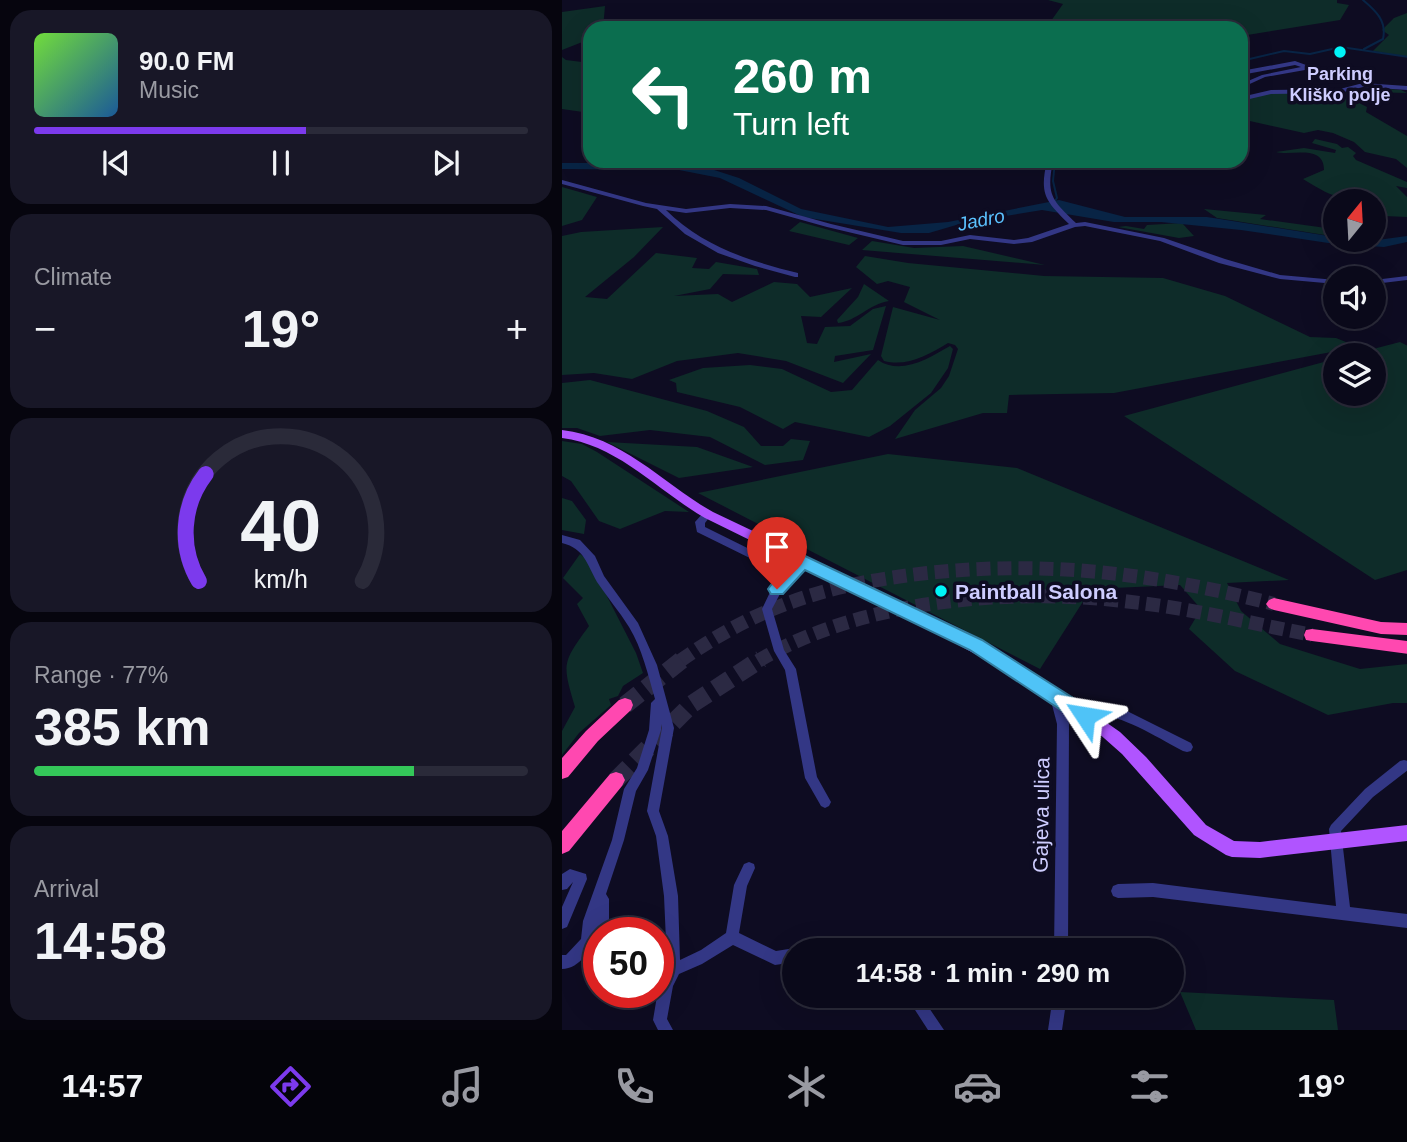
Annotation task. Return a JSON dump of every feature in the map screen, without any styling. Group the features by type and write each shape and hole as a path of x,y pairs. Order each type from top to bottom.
{"highway":[{"path":"1274,604 1368,625 1407,629"},
{"path":"1312,635 1407,648"},
{"path":"562,771 624,705"},
{"path":"562,845 616,780"}],"main road":[{"path":"562,434 591,439 707,514 976,645 1085,716 1121,745 1212,840 1232,849 1260,850 1407,833"}],"street":[{"path":"1248,72 1295,63 1304,66 1303,69 1264,76 1248,83"},
{"path":"1248,97 1271,92 1340,90 1364,85 1407,88"},
{"path":"1048,168 1044,185 1048,196 1074,225"},
{"path":"562,182 659,207 686,211 730,206 766,208 903,243 941,243 970,237 1021,241 1085,224 1162,239 1222,261 1280,277 1323,281"},
{"path":"659,207 676,226 727,256 795,275"},
{"path":"1386,281 1407,278"},
{"path":"707,514 700,523 700,529 790,573"},
{"path":"562,539 577,543 591,559 600,578 634,626 651,665 657,696 668,728 652,811 662,836 671,917"},
{"path":"803,562 777,589 767,609 779,651 790,669 811,778 825,802"},
{"path":"562,962 569,962 587,942 590,921 618,840 630,789 642,770 655,730 657,696"},
{"name":"Gajeva ulica","path":"1056,697 1063,724 1061,938"},
{"path":"1085,716 1102,711 1123,715 1187,747"},
{"path":"1344,914 1335,829 1369,793 1404,765"},
{"path":"601,917 607,867"},
{"path":"674,970 712,952 732,937 741,886 749,868"},
{"path":"562,884 570,875 581,879 562,922"},
{"path":"1118,891 1153,890 1407,921"},
{"path":"732,937 775,958 782,957"},
{"path":"662,1008 660,1020 666,1030"},
{"path":"921,1008 936,1030"},
{"path":"1056,1030 1059,1008"}],"green space":[{"path":"1048,0 1337,0 1337,3 1349,5 1340,20 1248,35 1248,21 1051,21 1063,4"},
{"path":"605,6 604,21 583,21 583,42 562,50 562,12"},
{"path":"1407,13 1407,57 1373,51 1389,35 1382,30 1394,18"},
{"path":"562,57 583,62 583,112 562,109"},
{"path":"1376,88 1407,93 1369,92 1349,98 1367,107 1366,112 1407,136 1407,168 1396,159 1365,152 1354,142 1333,133 1318,130 1304,133 1248,121 1248,99 1261,94 1352,92"},
{"path":"1315,139 1337,144 1342,148 1348,147 1356,153 1353,156 1356,160 1407,182 1407,188 1396,186 1407,197 1407,217 1386,216 1386,189 1323,191 1303,179 1324,170 1319,157 1306,153 1276,152 1304,148 1335,153 1336,150 1312,143"},
{"path":"562,187 597,197 582,220 562,226"},
{"path":"1204,209 1266,215 1260,219 1323,228 1323,235 1217,218"},
{"path":"800,222 858,238 849,245 789,231"},
{"path":"1182,223 1194,236 1179,238 1118,227 1144,229 1147,225"},
{"path":"663,227 634,257 585,297 607,299 656,253 697,258 692,268 709,269 716,262 757,269 759,275 723,274 710,289 674,296 718,294 732,302 774,282 797,284 810,297 852,288 821,317 801,316 807,343 817,344 825,327 850,326 873,309 886,306 873,350 835,356 834,362 871,354 843,383 786,361 738,353 677,361 632,379 594,373 562,375 562,236 581,232"},
{"path":"872,241 914,248 963,246 1045,265 862,250"},
{"path":"865,256 908,263 1044,276 1163,278 1225,296 1310,337 1336,338 1348,343 1323,343 1323,354 1114,393 1009,395 1007,413 983,413 895,439 915,410 941,388 949,376 958,349 948,343 925,356 909,361 884,361 881,356 893,307 940,320 904,302 910,287 888,281 877,284 856,267"},
{"path":"864,284 889,301 838,323 837,320 858,297"},
{"path":"1400,342 1408,346 1407,570 1375,580 1124,416 1323,362 1323,406 1386,406 1386,346"},
{"path":"950,346 953,349 948,368 931,393 890,426 869,437 795,422 783,429 740,407 677,392 676,383 669,380 703,368 750,365 782,369 831,392 852,390 878,360 905,366 924,360"},
{"path":"590,380 707,411 744,427 761,446 783,446 791,439 810,441 803,460 765,465 710,437 650,430 600,436 577,428 562,428 562,383"},
{"path":"562,441 582,444 597,452 689,512 665,511 620,529 599,521 571,481 562,476"},
{"path":"607,442 697,447 753,467 679,478"},
{"path":"888,454 1017,468 1289,580 1227,583 1241,611 1280,644 1360,669 1407,664 1407,703 1393,703 1328,715 1235,671 1189,629 1201,609 1180,585 1091,589 1040,669 698,493"},
{"path":"562,498 572,501 586,520 584,534 562,530"},
{"path":"580,554 589,561 636,653 643,673 623,686 618,696 609,699 611,705 579,733 562,755 562,731 575,707 568,681 567,664 569,656 589,626 577,604 583,598 563,578"},
{"path":"1184,992 1334,1000 1338,1030 1196,1030 1184,1002"}],"water":[{"name":"Jadro","path":"562,163 583,163 583,168 708,168 739,178 801,209 888,227 948,222 1059,200 1125,217 1207,217 1323,235 1323,242 1161,222 1114,222 1042,210 963,223 929,233 901,233 803,217 720,178 679,170 562,169"},
{"name":"Jadro","path":"1407,236 1407,242 1386,247 1386,239"}],"waterway":[{"path":"1363,0 1379,17 1384,33 1383,39 1364,49"},
{"path":"1248,59 1284,51 1310,54 1341,47 1408,57"},
{"path":"1054,168 1053,181 1057,198 1054,202"}],"tunnel":[{"path":"683,659 739,625 798,600 859,583 927,573 1016,568 1102,572 1187,585 1274,604"},
{"path":"758,661 800,639 846,623 894,610 994,597 1093,598 1140,603 1312,635"},
{"path":"625,705 683,659"},
{"path":"616,780 692,704 761,659"}],"place":[{"name":"Parking Kliško polje","path":"1340,52"},
{"name":"Paintball Salona","path":"941,591"}],"route":[{"path":"777,589 803,562 976,645 1085,716"}]}
